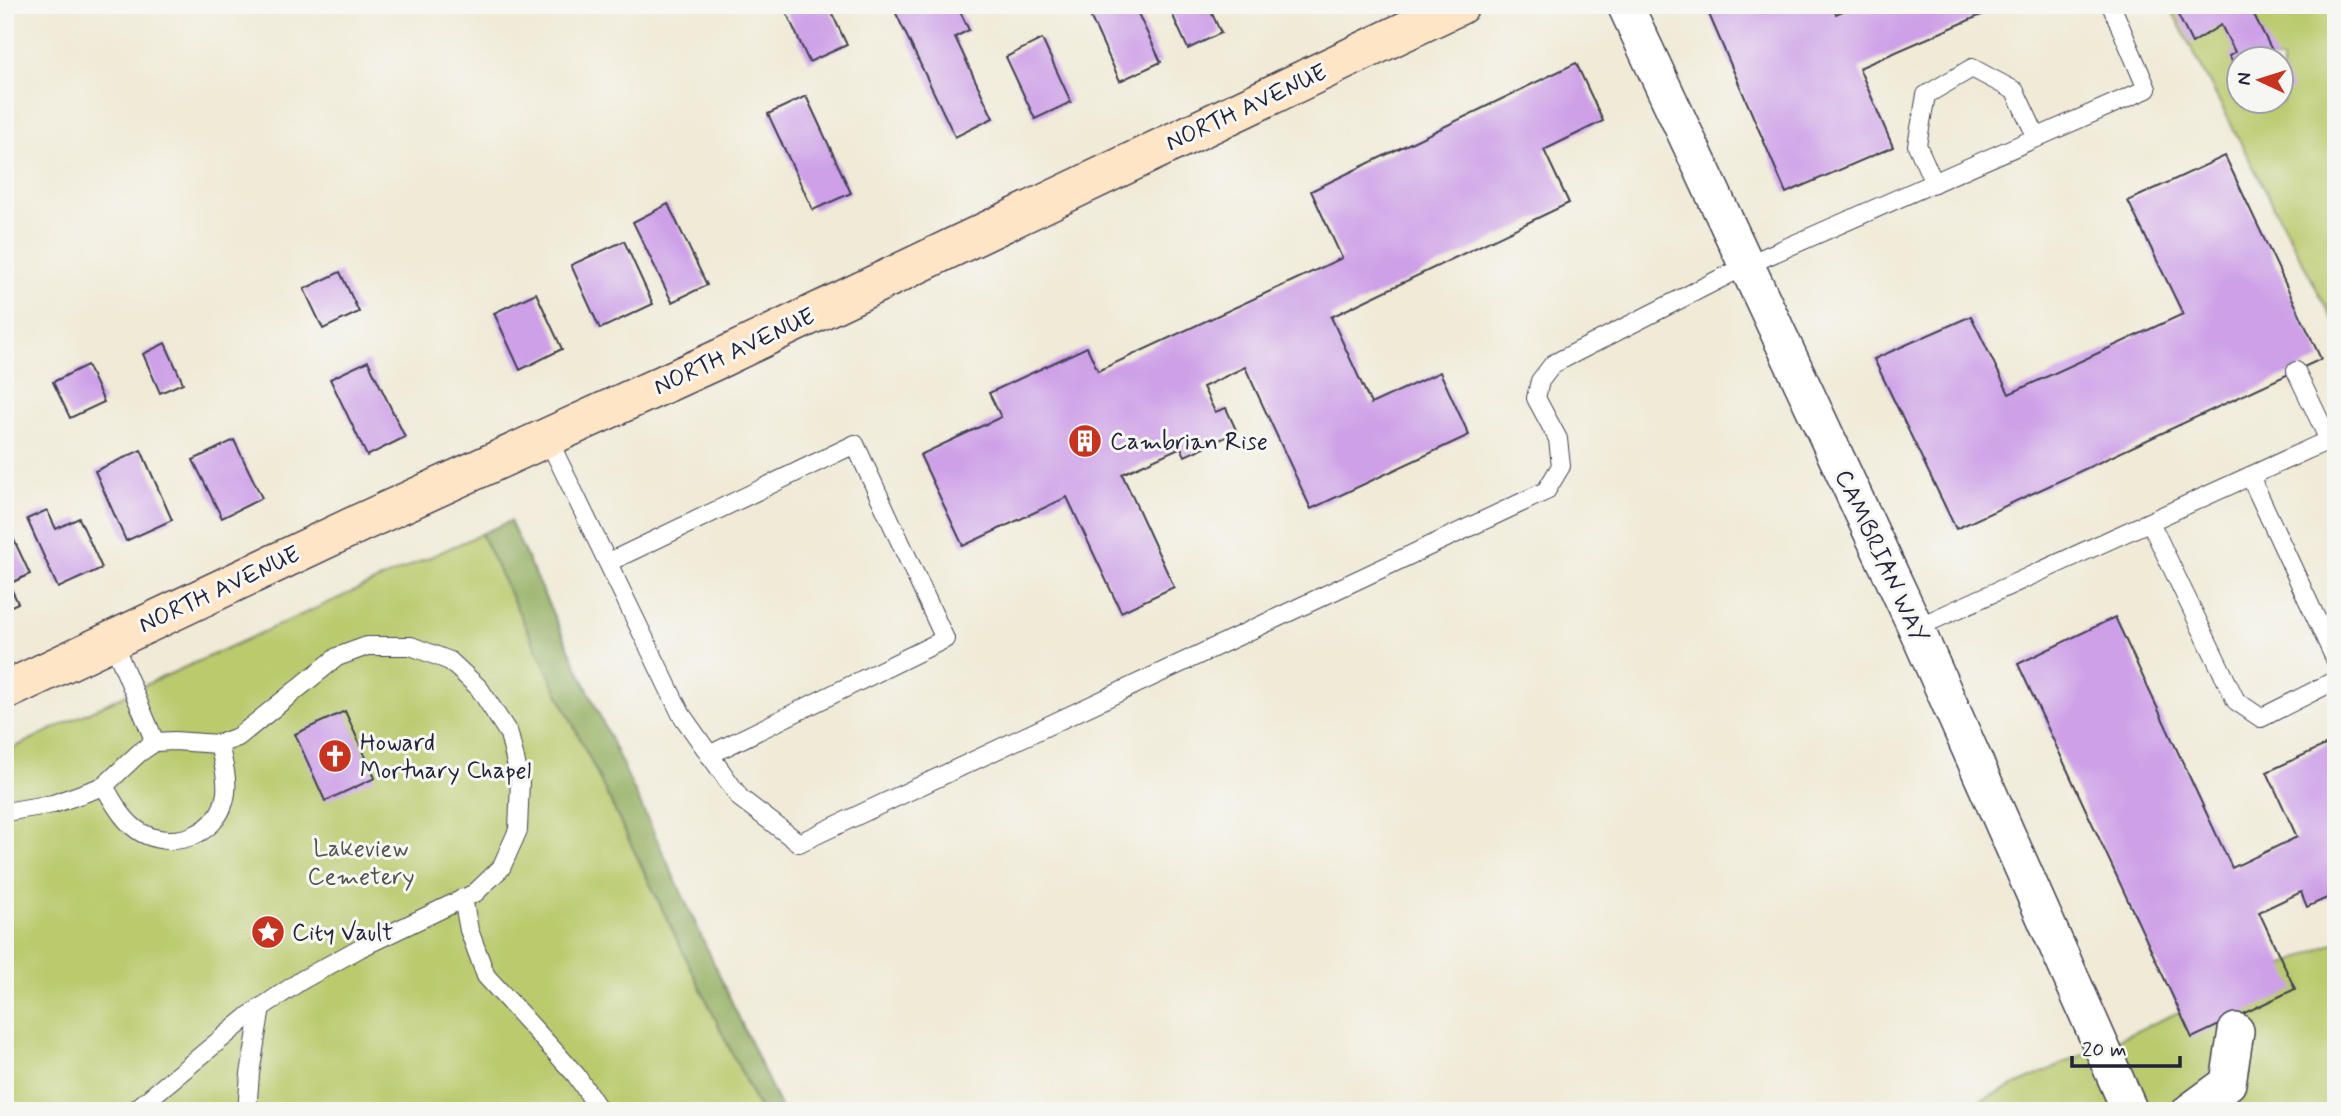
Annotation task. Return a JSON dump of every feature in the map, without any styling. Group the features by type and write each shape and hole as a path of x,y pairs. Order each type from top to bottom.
{"main road":[{"name":"NORTH AVENUE","path":"5,691 721,358 1460,5"}],"street":[{"name":"CAMBRIAN WAY","path":"1625,5 1916,628 2130,1111"},
{"path":"2189,1111 2228,1083 2236,1031"}],"lane":[{"path":"547,437 681,715 740,797 799,843 1546,491 1561,466 1558,439 1536,398 1540,381 1553,364 1747,265 2147,89 2110,5"},
{"path":"1934,183 1917,145 1926,95 1972,68 2015,91 2038,138"},
{"path":"1916,628 2250,476 2332,448 2296,370"},
{"path":"609,562 855,444 945,639 709,755"},
{"path":"2250,476 2336,661"},
{"path":"2150,522 2236,701 2260,718 2336,680"},
{"path":"112,640 155,742"},
{"path":"5,812 53,804 104,786 139,753 155,742 219,744 238,737 337,657 367,646 411,646 450,660 479,688 509,734 520,780 519,830 501,868 475,893 302,979 261,1007 134,1111"},
{"path":"104,786 128,822 142,833 175,840 197,836 209,827 220,810 226,792 219,744"},
{"path":"463,898 469,930 486,976 576,1075 600,1111"},
{"path":"247,1111 261,1007"}],"green space":[{"path":"2169,5 2336,5 2336,326 2227,116 2296,116 2296,46 2226,46 2226,115"},
{"path":"510,521 782,1111 760,1111 481,534"},
{"name":"Lakeview Cemetery","path":"481,534 760,1111 5,1111 5,752 152,682"},
{"path":"2336,942 2336,1111 1957,1111"}],"building":[{"path":"828,5 847,45 809,62 784,7"},
{"path":"892,5 957,5 969,30 955,37 993,118 955,137"},
{"path":"1085,5 1134,5 1161,62 1120,81"},
{"path":"1168,5 1208,5 1221,33 1188,49"},
{"path":"1705,5 1832,5 1836,14 1857,5 2004,5 1859,68 1893,147 1786,193"},
{"path":"2173,5 2249,5 2270,46 2232,46 2221,25 2192,43"},
{"path":"1042,39 1071,102 1035,119 1006,57"},
{"name":"Cambrian Rise","path":"1576,63 1603,121 1544,150 1569,203 1331,317 1371,404 1440,372 1469,435 1311,509 1245,367 1203,387 1215,412 1226,408 1237,432 1185,456 1181,447 1122,474 1174,587 1121,612 1067,497 963,546 920,455 1001,417 989,393 1087,347 1098,371 1342,258 1311,191"},
{"path":"806,96 851,193 813,210 768,114"},
{"path":"2225,156 2321,359 1956,529 1874,359 1971,316 2009,394 2183,314 2128,201"},
{"path":"668,204 707,285 672,302 633,222"},
{"path":"624,241 653,304 600,329 571,265"},
{"path":"340,272 359,312 323,329 304,289"},
{"path":"536,293 562,349 520,370 494,313"},
{"path":"165,343 183,383 160,393 143,354"},
{"path":"368,361 405,437 367,456 330,379"},
{"path":"87,365 104,402 70,418 53,382"},
{"path":"234,440 262,498 222,518 193,460"},
{"path":"141,450 172,520 126,541 95,471"},
{"path":"47,510 56,529 79,518 102,568 58,588 27,519"},
{"path":"5,521 30,574 9,584 18,603 5,609"},
{"path":"2115,617 2232,868 2297,837 2267,772 2336,740 2336,894 2307,907 2301,892 2259,912 2295,989 2192,1038 2018,664"},
{"name":"Howard Mortuary Chapel","path":"345,711 375,778 325,801 295,734"}],"place":[{"name":"Cambrian Rise","path":"1085,441"},
{"name":"Howard Mortuary Chapel","path":"335,756"},
{"name":"City Vault","path":"268,932"}]}
